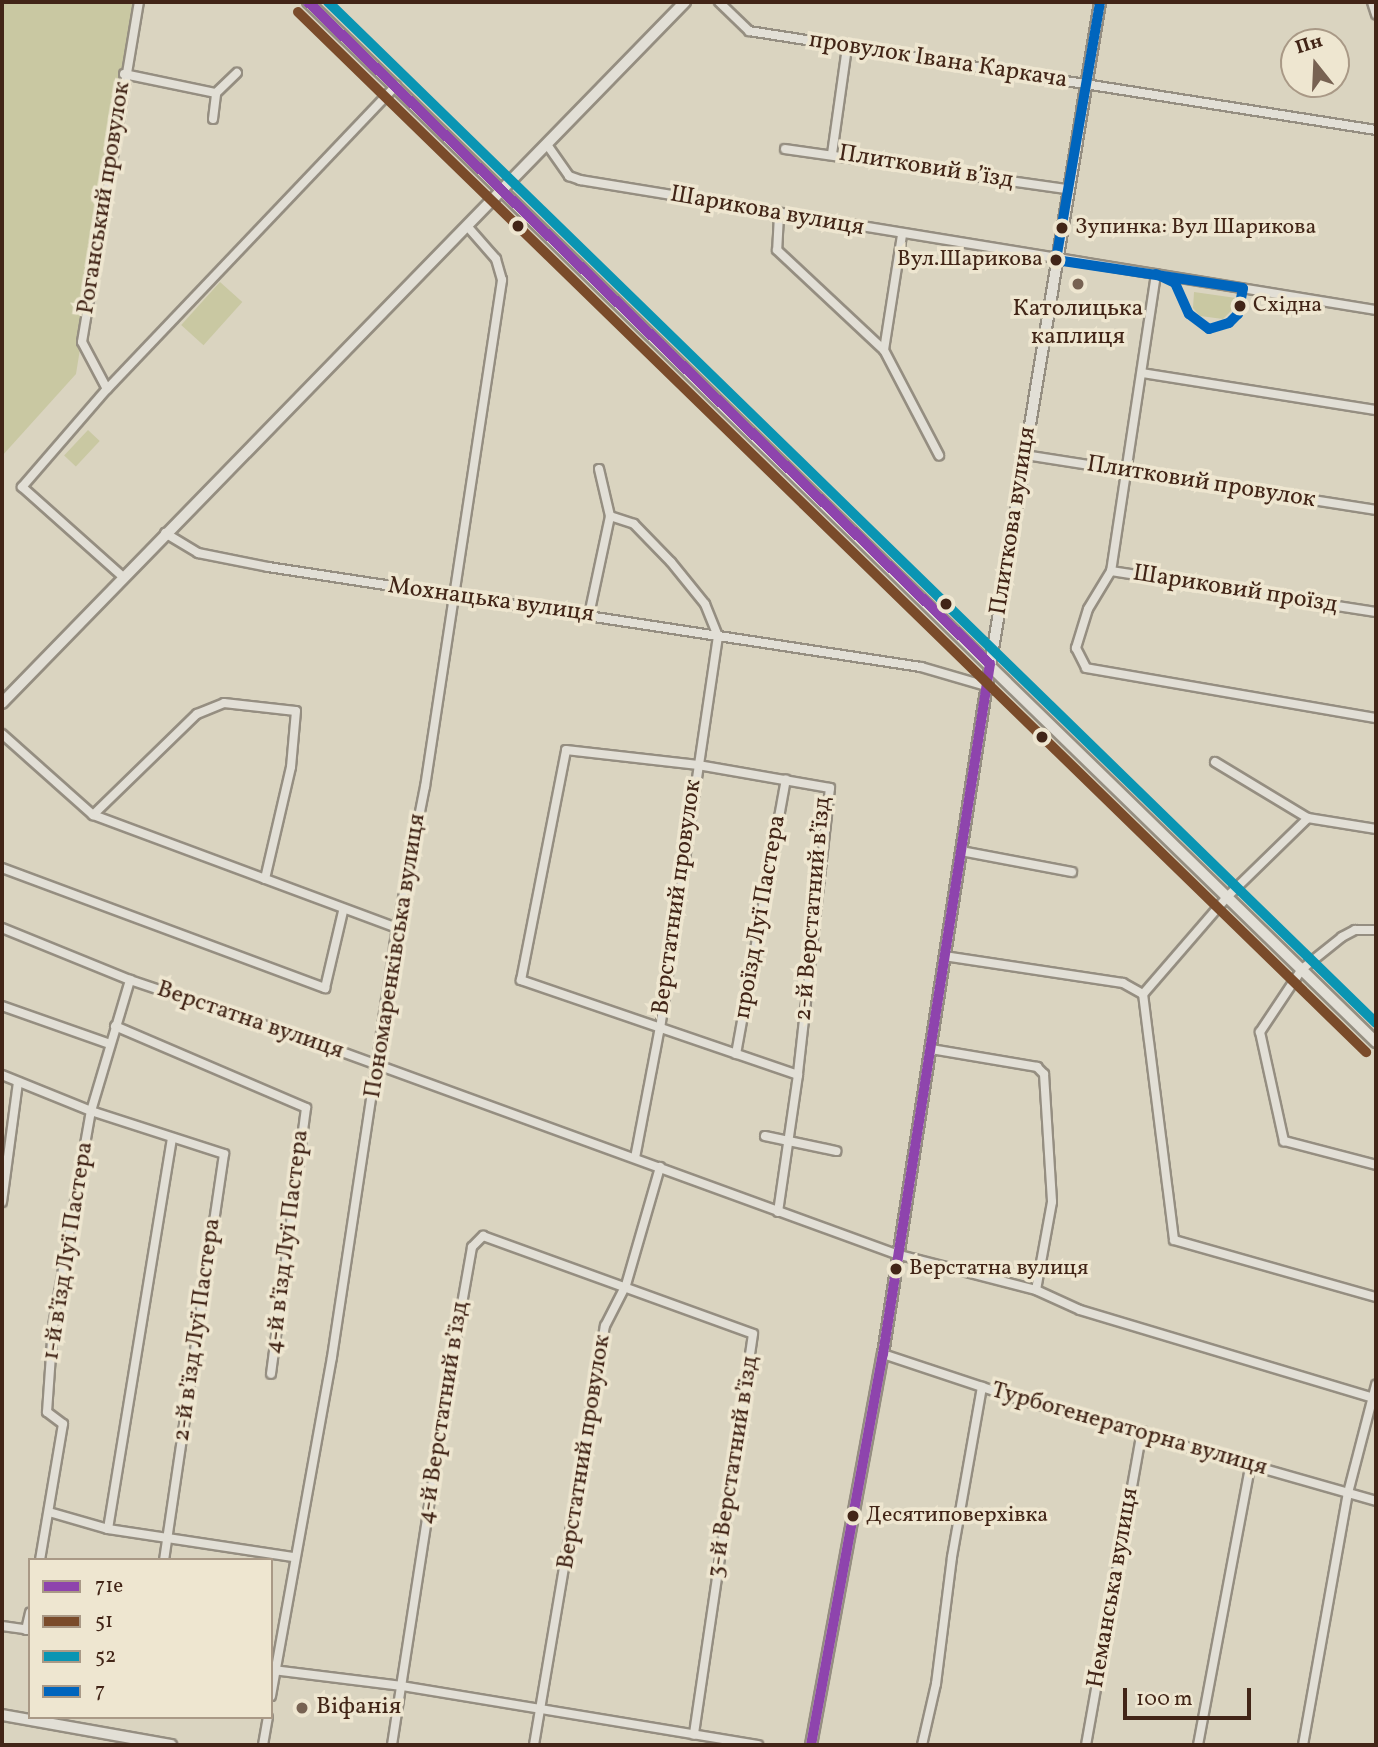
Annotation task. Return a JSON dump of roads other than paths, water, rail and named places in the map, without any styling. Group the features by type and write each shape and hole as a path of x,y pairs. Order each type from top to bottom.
{"street":[{"name":"Роганський провулок","path":"107,388 82,342 124,74 139,2"},
{"path":"308,2 1376,1042"},
{"path":"2,703 122,576 548,146 685,2"},
{"name":"провулок Івана Каркача","path":"719,2 749,31 1376,130"},
{"name":"Плиткова вулиця","path":"811,1745 883,1354 896,1254 931,1049 986,686 1100,2"},
{"path":"1372,2 1376,14"},
{"path":"832,154 847,47"},
{"path":"213,119 216,93 237,73"},
{"path":"124,74 216,93"},
{"path":"122,576 22,487 107,388 396,86"},
{"name":"Шарикова вулиця","path":"548,146 569,176 580,180 779,215 1376,310"},
{"name":"Плитковий в’їзд","path":"785,149 1068,189"},
{"path":"779,215 777,250 884,350 939,455"},
{"name":"Пономаренківська вулиця","path":"273,1671 293,1557 316,1451 397,928 425,788 502,280 496,259 467,226"},
{"path":"884,350 902,235"},
{"name":"Шариковий проїзд","path":"1156,274 1124,471 1111,571 1376,612"},
{"path":"1142,373 1376,410"},
{"name":"Плитковий провулок","path":"1026,455 1376,510"},
{"path":"589,615 610,516 599,469"},
{"path":"610,516 634,524 671,562 705,604 718,636"},
{"name":"Мохнацька вулиця","path":"165,533 198,553 920,667 986,686"},
{"path":"1111,571 1088,609 1076,648 1086,667 1376,718"},
{"name":"Верстатний провулок","path":"635,1158 660,1027 718,636"},
{"path":"93,815 197,714 224,703 296,711 291,767 265,879"},
{"path":"2,734 93,815 343,911 397,928"},
{"name":"2-й Верстатний в’їзд","path":"660,1027 521,980 566,751 698,765 830,788 798,1076 778,1212"},
{"path":"1215,762 1308,818 1376,829"},
{"name":"проїзд Луї Пастера","path":"736,1054 786,780"},
{"path":"1308,818 1228,896 1143,994 1174,1240 1376,1297"},
{"path":"961,851 1072,872"},
{"path":"2,868 325,988 343,911"},
{"name":"Верстатна вулиця","path":"2,928 130,980 377,1065 896,1254 1036,1290 1080,1310 1374,1398"},
{"path":"1376,930 1355,930 1301,969 1260,1032 1284,1141 1376,1165"},
{"path":"944,956 1123,983 1143,994"},
{"name":"1-й в’їзд Луї Пастера","path":"40,1558 63,1424 47,1412 53,1326 91,1111 130,980"},
{"path":"2,1006 110,1044"},
{"name":"4-й в’їзд Луї Пастера","path":"115,1026 306,1108 271,1374"},
{"path":"660,1027 798,1076"},
{"path":"931,1049 1037,1067 1044,1074 1052,1202 1036,1290"},
{"name":"2-й в’їзд Луї Пастера","path":"2,1075 91,1111 224,1154 164,1558"},
{"path":"2,1202 18,1082"},
{"path":"765,1136 788,1143 836,1150"},
{"path":"108,1529 172,1138"},
{"name":"Верстатний провулок","path":"534,1745 605,1326 626,1285 660,1167"},
{"name":"4-й Верстатний в’їзд","path":"392,1745 434,1467 476,1239 491,1237 626,1285"},
{"name":"3-й Верстатний в’їзд","path":"626,1285 753,1334 694,1735"},
{"name":"Турбогенераторна вулиця","path":"883,1354 982,1387 1142,1431 1250,1466 1376,1501"},
{"path":"1303,1745 1349,1493 1376,1385"},
{"path":"922,1745 936,1684 952,1557 982,1387"},
{"name":"Неманська вулиця","path":"1086,1745 1142,1431"},
{"path":"1198,1745 1250,1466"},
{"path":"49,1511 108,1529 293,1557"},
{"path":"2,1626 28,1630"},
{"path":"273,1671 402,1686 758,1745"},
{"path":"2,1715 171,1745"},
{"path":"264,1745 268,1719"}],"place":[{"name":"Зупинка: Вул Шарикова","path":"1062,228"},
{"name":"Вул.Шарикова","path":"1056,260"},
{"name":"Католицька каплиця","path":"1078,284"},
{"name":"Східна","path":"1240,306"},
{"name":"Верстатна вулиця","path":"896,1269"},
{"name":"Десятиповерхівка","path":"853,1516"},
{"name":"Віфанія","path":"302,1708"}]}
